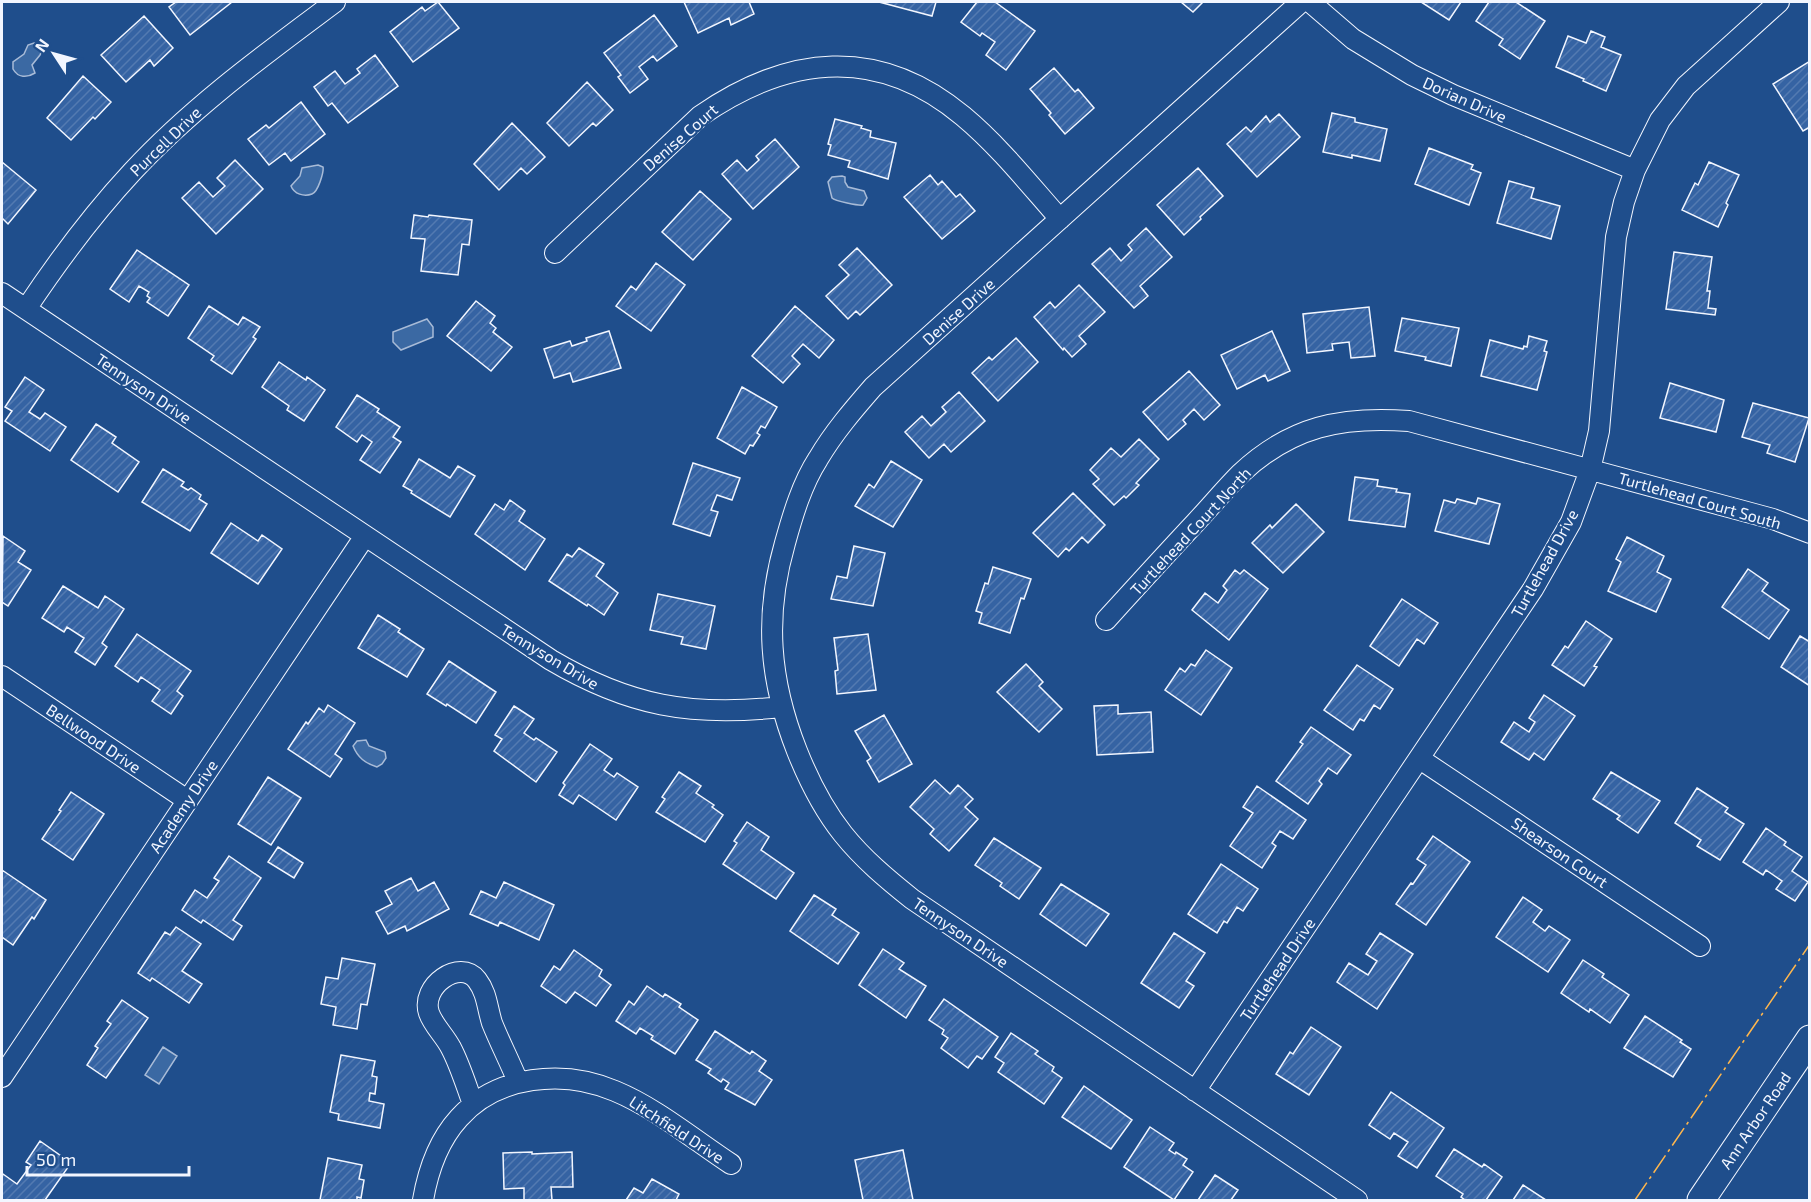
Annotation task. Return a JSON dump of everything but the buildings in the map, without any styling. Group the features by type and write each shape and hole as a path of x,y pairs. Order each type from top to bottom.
{"main road":[{"name":"Ann Arbor Road","path":"1701,1200 1809,1039"}],"street":[{"name":"Purcell Drive","path":"26,309 58,261 133,171 185,120 247,68 335,2"},
{"name":"Denise Drive","path":"781,707 772,651 774,591 792,518 805,484 817,460 843,422 873,387 1301,2"},
{"name":"Dorian Drive","path":"1310,2 1353,39 1412,75 1453,95 1635,170"},
{"name":"Turtlehead Drive","path":"1195,1091 1533,589 1571,522 1590,470 1601,411 1616,237 1624,202 1635,170 1660,120 1686,86 1779,2"},
{"name":"Denise Court","path":"555,253 700,116 750,86 781,74 810,68 839,66 895,75 921,86 956,110 984,135 1060,219"},
{"name":"Tennyson Drive","path":"2,293 551,660 602,687 645,702 690,710 736,712 781,707 805,771 820,800 843,834 878,872 912,899 1357,1200"},
{"name":"Turtlehead Court North","path":"1106,620 1240,475 1261,456 1279,445 1318,428 1339,422 1374,419 1410,422 1590,470"},
{"name":"Turtlehead Court South","path":"1590,470 1773,519 1809,533"},
{"name":"Academy Drive","path":"2,1077 365,536"},
{"name":"Bellwood Drive","path":"2,676 187,800"},
{"name":"Shearson Court","path":"1419,759 1700,946"},
{"path":"473,1104 452,1048 429,1013 427,997 433,986 444,976 461,972 475,976 485,991 492,1021 518,1082"},
{"name":"Litchfield Drive","path":"423,1200 430,1168 437,1151 458,1118 473,1104 497,1090 518,1082 543,1078 568,1079 595,1084 615,1091 645,1106 731,1164"}],"water":[{"path":"34,43 40,45 42,50 32,65 35,73 20,76 13,69 13,62 24,54 28,45"},
{"path":"318,165 323,167 323,170 316,190 306,195 294,191 291,186 300,176 302,168"},
{"path":"832,177 845,177 848,187 864,191 867,198 863,205 832,198 828,182"},
{"path":"427,319 433,327 433,337 401,350 393,342 393,332"},
{"path":"366,740 369,746 385,752 386,758 377,767 362,760 353,746 357,741"},
{"path":"163,1047 177,1056 159,1084 145,1075"}],"power":[{"path":"1635,1200 1810,944"}]}
